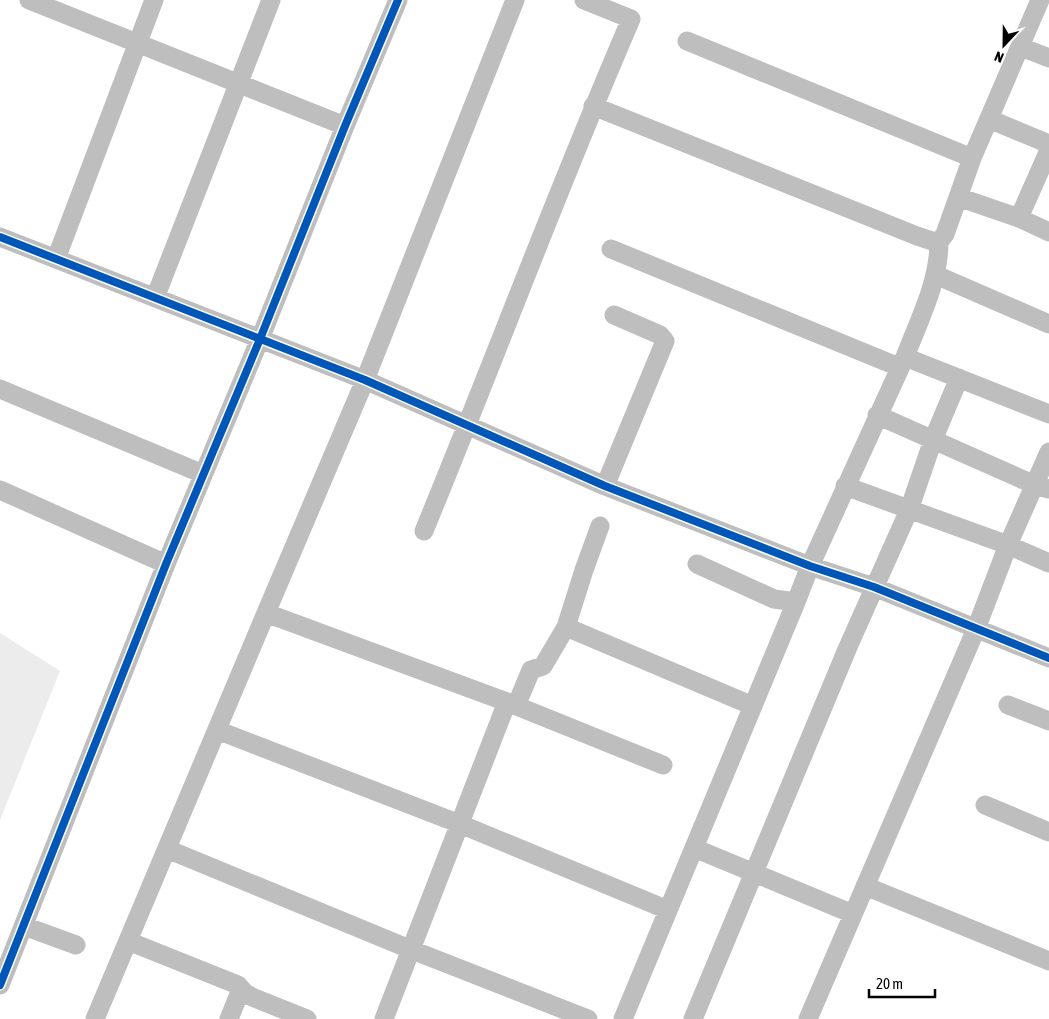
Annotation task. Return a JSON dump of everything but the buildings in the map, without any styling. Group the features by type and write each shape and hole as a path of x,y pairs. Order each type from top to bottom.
{"street":[{"path":"29,0 345,126"},
{"path":"56,259 154,0"},
{"path":"155,298 271,0"},
{"path":"0,985 166,564 398,0"},
{"path":"95,1019 365,380 515,0"},
{"path":"424,531 468,425 593,106 630,19 584,0"},
{"path":"622,1019 810,566 902,362 936,275 939,242 945,234 972,158 1040,0"},
{"path":"687,41 972,158"},
{"path":"1021,47 1049,58"},
{"path":"593,106 907,232 939,242"},
{"path":"989,119 1049,144"},
{"path":"1019,218 1049,150"},
{"path":"958,197 1019,218 1049,232"},
{"path":"0,237 365,380 605,486 810,566 874,587 1049,658"},
{"path":"611,249 902,362 959,378 1049,414"},
{"path":"936,275 1049,324"},
{"path":"605,486 665,341 660,335 614,315"},
{"path":"693,1019 874,587 909,510 933,440 959,378"},
{"path":"0,389 203,474"},
{"path":"878,416 1042,487"},
{"path":"808,1019 976,629 1008,545 1042,487 1049,452"},
{"path":"845,486 1008,545 1049,562"},
{"path":"0,490 166,564"},
{"path":"384,1019 460,824 512,704 531,670 543,666 566,627 600,526"},
{"path":"697,564 774,598 796,602"},
{"path":"266,613 512,704 663,765"},
{"path":"566,627 753,706"},
{"path":"1008,705 1049,721"},
{"path":"217,730 460,824 668,910"},
{"path":"985,805 1049,832"},
{"path":"694,848 853,914"},
{"path":"167,849 412,950 588,1019"},
{"path":"865,886 1049,960"},
{"path":"24,926 76,945"},
{"path":"128,941 238,985 245,993 252,997 307,1019"},
{"path":"229,1019 241,989"}],"shaded area":[{"path":"0,633 60,671 0,820"}],"cycle path":[{"path":"0,985 166,564 398,0"},
{"path":"0,237 365,380 605,486 810,566 874,587 1049,658"}]}
